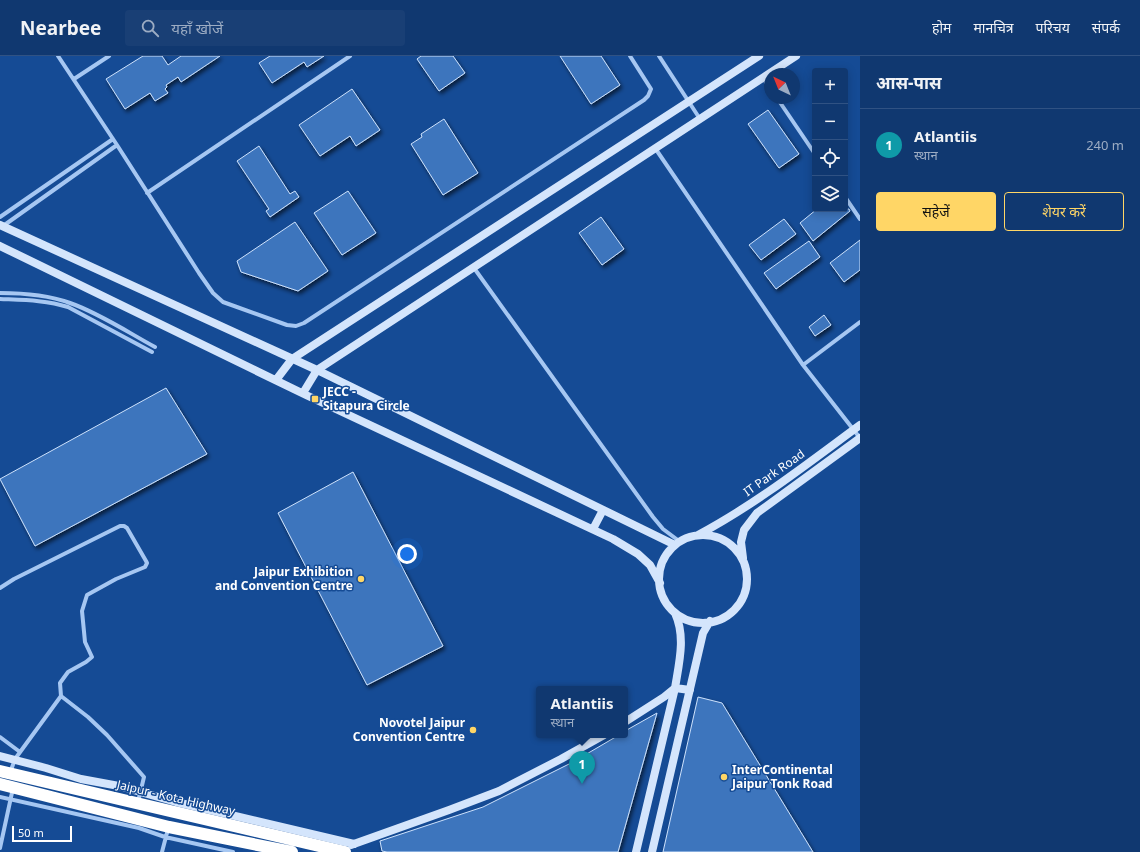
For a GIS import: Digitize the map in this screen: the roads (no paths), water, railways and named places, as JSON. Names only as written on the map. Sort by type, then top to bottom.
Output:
[{"type":"highway","name":"Jaipur - Kota Highway","points":[[5,772],[139,798],[304,842],[350,848]]},
{"type":"highway","points":[[0,784],[12,794],[167,832],[292,852]]},
{"type":"street","points":[[58,56],[199,272],[219,300],[287,325],[299,325],[644,100],[648,96],[651,89],[630,56]]},
{"type":"street","points":[[74,79],[109,56]]},
{"type":"street","points":[[147,192],[350,56]]},
{"type":"street","points":[[659,56],[700,119]]},
{"type":"street","points":[[276,380],[292,359],[759,56]]},
{"type":"street","points":[[303,393],[317,370],[796,56]]},
{"type":"street","points":[[781,104],[812,150]]},
{"type":"street","points":[[0,217],[113,139]]},
{"type":"street","points":[[1,226],[117,145]]},
{"type":"street","points":[[655,148],[803,365],[857,428],[860,438]]},
{"type":"street","points":[[848,201],[860,219]]},
{"type":"street","points":[[1,226],[317,370],[603,510],[677,543]]},
{"type":"street","points":[[0,246],[303,393],[613,539],[638,554],[650,565],[660,584]]},
{"type":"street","points":[[474,268],[653,517],[677,543]]},
{"type":"street","points":[[0,293],[23,293],[70,303],[155,347]]},
{"type":"street","points":[[0,299],[31,300],[68,307],[152,352]]},
{"type":"street","points":[[803,365],[860,322]]},
{"type":"street","name":"IT Park Road","points":[[698,535],[723,522],[758,500],[857,428]]},
{"type":"street","name":"IT Park Road","points":[[743,561],[741,542],[744,530],[757,513],[860,438]]},
{"type":"street","points":[[593,529],[603,510]]},
{"type":"street","points":[[0,588],[14,579],[120,526],[127,528],[147,563],[145,567],[116,579],[87,595],[82,611],[85,642],[92,657],[68,672],[60,682],[61,696],[5,772]]},
{"type":"street","points":[[636,852],[675,688],[681,643],[680,623],[675,613],[665,602],[660,588],[660,573],[664,559],[677,543],[687,537],[698,535],[712,536],[725,540],[736,549],[743,561],[747,574],[746,589],[741,602],[731,613],[718,620],[710,622],[703,623],[688,620],[675,613]]},
{"type":"street","points":[[652,852],[703,633],[710,622]]},
{"type":"street","points":[[628,720],[664,697],[675,688],[690,690]]},
{"type":"street","points":[[61,696],[92,721],[144,777],[139,798]]},
{"type":"street","points":[[0,737],[20,752]]},
{"type":"street","points":[[0,756],[81,779],[120,786],[139,798],[294,831],[350,848],[499,791],[599,738]]},
{"type":"street","points":[[0,797],[12,794],[0,848]]},
{"type":"street","points":[[162,852],[167,832],[233,852]]},
{"type":"place","name":"JECC - Sitapura Circle","points":[[315,399]]},
{"type":"place","name":"Jaipur Exhibition and Convention Centre","points":[[361,579]]},
{"type":"place","name":"Novotel Jaipur Convention Centre","points":[[473,730]]},
{"type":"place","name":"InterContinental Jaipur Tonk Road","points":[[724,777]]},
{"type":"place","name":"Atlantiis","points":[[582,784]]}]
